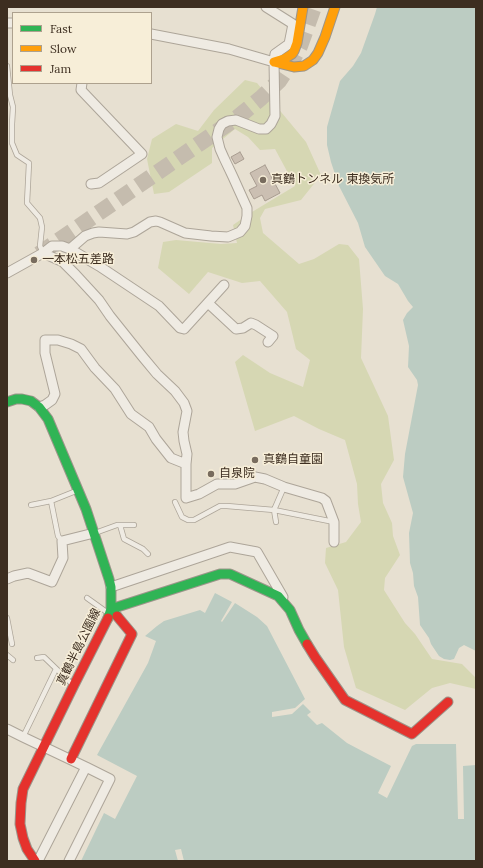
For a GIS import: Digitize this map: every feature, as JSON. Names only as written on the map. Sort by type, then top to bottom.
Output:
[{"type":"main road","points":[[274,62],[289,57],[294,51],[303,7]]},
{"type":"main road","points":[[274,62],[299,67],[304,66],[313,60],[323,42],[334,7]]},
{"type":"main road","name":"真鶴半島公園線","points":[[7,402],[16,399],[31,401],[48,419],[86,509],[111,587],[110,612],[107,622],[25,784],[20,810],[20,824],[27,849],[37,861]]},
{"type":"main road","points":[[71,760],[132,634],[110,612],[220,574],[230,574],[278,596],[282,600],[290,610],[298,630],[314,657],[345,700],[412,734],[448,702]]},
{"type":"street","points":[[70,249],[85,236],[93,233],[127,234],[134,232],[150,222],[156,221],[185,233],[211,236],[228,236],[240,232],[245,226],[247,208],[220,149],[217,137],[222,124],[228,121],[236,120],[260,129],[266,129],[271,124],[275,116],[275,54],[289,44],[293,24],[266,7]]},
{"type":"street","points":[[152,34],[229,49],[274,62]]},
{"type":"street","points":[[82,84],[81,90],[142,154],[99,183],[91,184]]},
{"type":"street","points":[[7,273],[43,253],[52,246],[62,246],[99,266],[159,306],[180,328],[184,329],[224,285]]},
{"type":"street","points":[[43,253],[63,262],[76,275],[99,300],[157,374],[175,391],[184,403],[187,412],[183,432],[187,454],[186,498],[199,494],[217,484],[235,484],[255,477],[265,479],[284,487],[322,498],[326,501],[334,522],[334,542]]},
{"type":"street","points":[[208,303],[236,329],[243,328],[250,323],[256,325],[273,336],[268,342]]},
{"type":"street","points":[[39,408],[52,400],[55,394],[45,353],[45,340],[58,340],[70,344],[81,349],[95,368],[115,389],[131,414],[149,427],[170,458],[186,464]]},
{"type":"street","points":[[7,579],[28,573],[52,582],[63,558],[62,541],[94,533]]},
{"type":"street","points":[[111,587],[230,546],[257,552],[283,597],[282,600]]},
{"type":"street","points":[[7,728],[110,779],[69,861]]},
{"type":"street","points":[[37,861],[86,767]]},
{"type":"lane","points":[[7,66],[10,95],[13,107],[12,143],[17,154],[29,163],[27,203],[40,218],[42,227],[40,246],[43,253]]},
{"type":"lane","points":[[276,522],[274,510],[284,487]]},
{"type":"lane","points":[[31,505],[51,500],[78,490]]},
{"type":"lane","points":[[51,500],[58,536],[62,541]]},
{"type":"lane","points":[[175,502],[182,517],[188,520],[194,520],[220,506],[242,506],[274,510],[334,522]]},
{"type":"lane","points":[[94,533],[117,525],[134,525]]},
{"type":"lane","points":[[120,525],[124,539],[143,549],[148,554]]},
{"type":"lane","points":[[87,598],[110,612]]},
{"type":"lane","points":[[7,618],[12,644]]},
{"type":"lane","points":[[7,655],[13,660]]},
{"type":"lane","points":[[37,658],[44,657],[74,685]]},
{"type":"lane","points":[[23,737],[56,669]]},
{"type":"green space","points":[[245,80],[257,83],[306,142],[321,175],[301,200],[265,209],[260,218],[263,233],[299,264],[314,259],[339,244],[348,245],[359,259],[363,309],[361,358],[388,416],[394,460],[381,484],[383,503],[392,523],[393,536],[400,555],[385,578],[384,590],[405,623],[415,634],[432,659],[462,664],[475,677],[476,689],[450,683],[432,688],[405,710],[356,688],[344,647],[338,590],[325,563],[326,548],[346,542],[361,522],[357,484],[345,440],[294,416],[255,431],[235,362],[243,355],[270,373],[303,387],[310,360],[296,349],[287,312],[260,281],[242,283],[208,272],[189,294],[158,268],[163,242],[176,240],[221,244],[237,243],[233,225],[295,186],[275,149],[260,150],[248,137],[235,129],[212,148],[212,163],[169,192],[154,194],[147,159],[152,139],[176,124],[198,131],[214,110]]},
{"type":"shaded area","points":[[377,7],[476,7],[476,651],[464,645],[459,648],[454,659],[450,660],[439,656],[420,625],[418,597],[414,586],[413,573],[410,563],[409,533],[413,513],[403,477],[405,454],[418,385],[417,380],[408,367],[409,346],[403,320],[413,307],[398,284],[385,276],[365,247],[358,223],[339,186],[327,145],[327,127],[340,81],[353,66],[361,53]]},
{"type":"shaded area","points":[[215,593],[232,602],[221,621],[222,622],[235,603],[257,617],[267,626],[305,699],[295,708],[272,712],[272,717],[292,714],[303,704],[311,712],[307,715],[317,725],[322,723],[347,743],[391,766],[378,793],[387,798],[412,746],[416,744],[456,744],[458,819],[464,819],[463,766],[476,765],[476,861],[184,861],[181,849],[175,850],[178,861],[81,861],[104,813],[115,819],[137,776],[97,755],[148,663],[156,641],[145,636],[164,621],[200,610],[205,613]]},
{"type":"building","points":[[240,152],[244,159],[235,164],[231,157]]},
{"type":"building","name":"真鶴トンネル 東換気所","points":[[265,165],[280,193],[265,201],[262,195],[254,199],[249,190],[257,186],[250,173]]},
{"type":"tunnel","points":[[39,254],[238,117],[261,98],[279,81],[291,63],[300,46],[314,7]]},
{"type":"traffic: fast","points":[[7,402],[16,399],[31,401],[39,407],[48,419],[86,509],[109,579],[111,587],[111,609],[108,618]]},
{"type":"traffic: fast","points":[[117,616],[111,609],[220,574],[230,574],[278,596],[290,610],[307,644]]},
{"type":"traffic: slow","points":[[274,62],[284,59],[294,51],[297,43],[303,7]]},
{"type":"traffic: slow","points":[[274,62],[294,67],[304,66],[313,60],[325,37],[335,7]]},
{"type":"traffic: jam","points":[[71,759],[132,634],[117,616]]},
{"type":"traffic: jam","points":[[35,861],[27,849],[20,824],[23,789],[108,618]]},
{"type":"traffic: jam","points":[[307,644],[345,700],[412,734],[448,702]]},
{"type":"place","name":"真鶴トンネル 東換気所","points":[[263,180]]},
{"type":"place","name":"一本松五差路","points":[[34,260]]},
{"type":"place","name":"真鶴自童園","points":[[255,460]]},
{"type":"place","name":"自泉院","points":[[211,474]]}]
